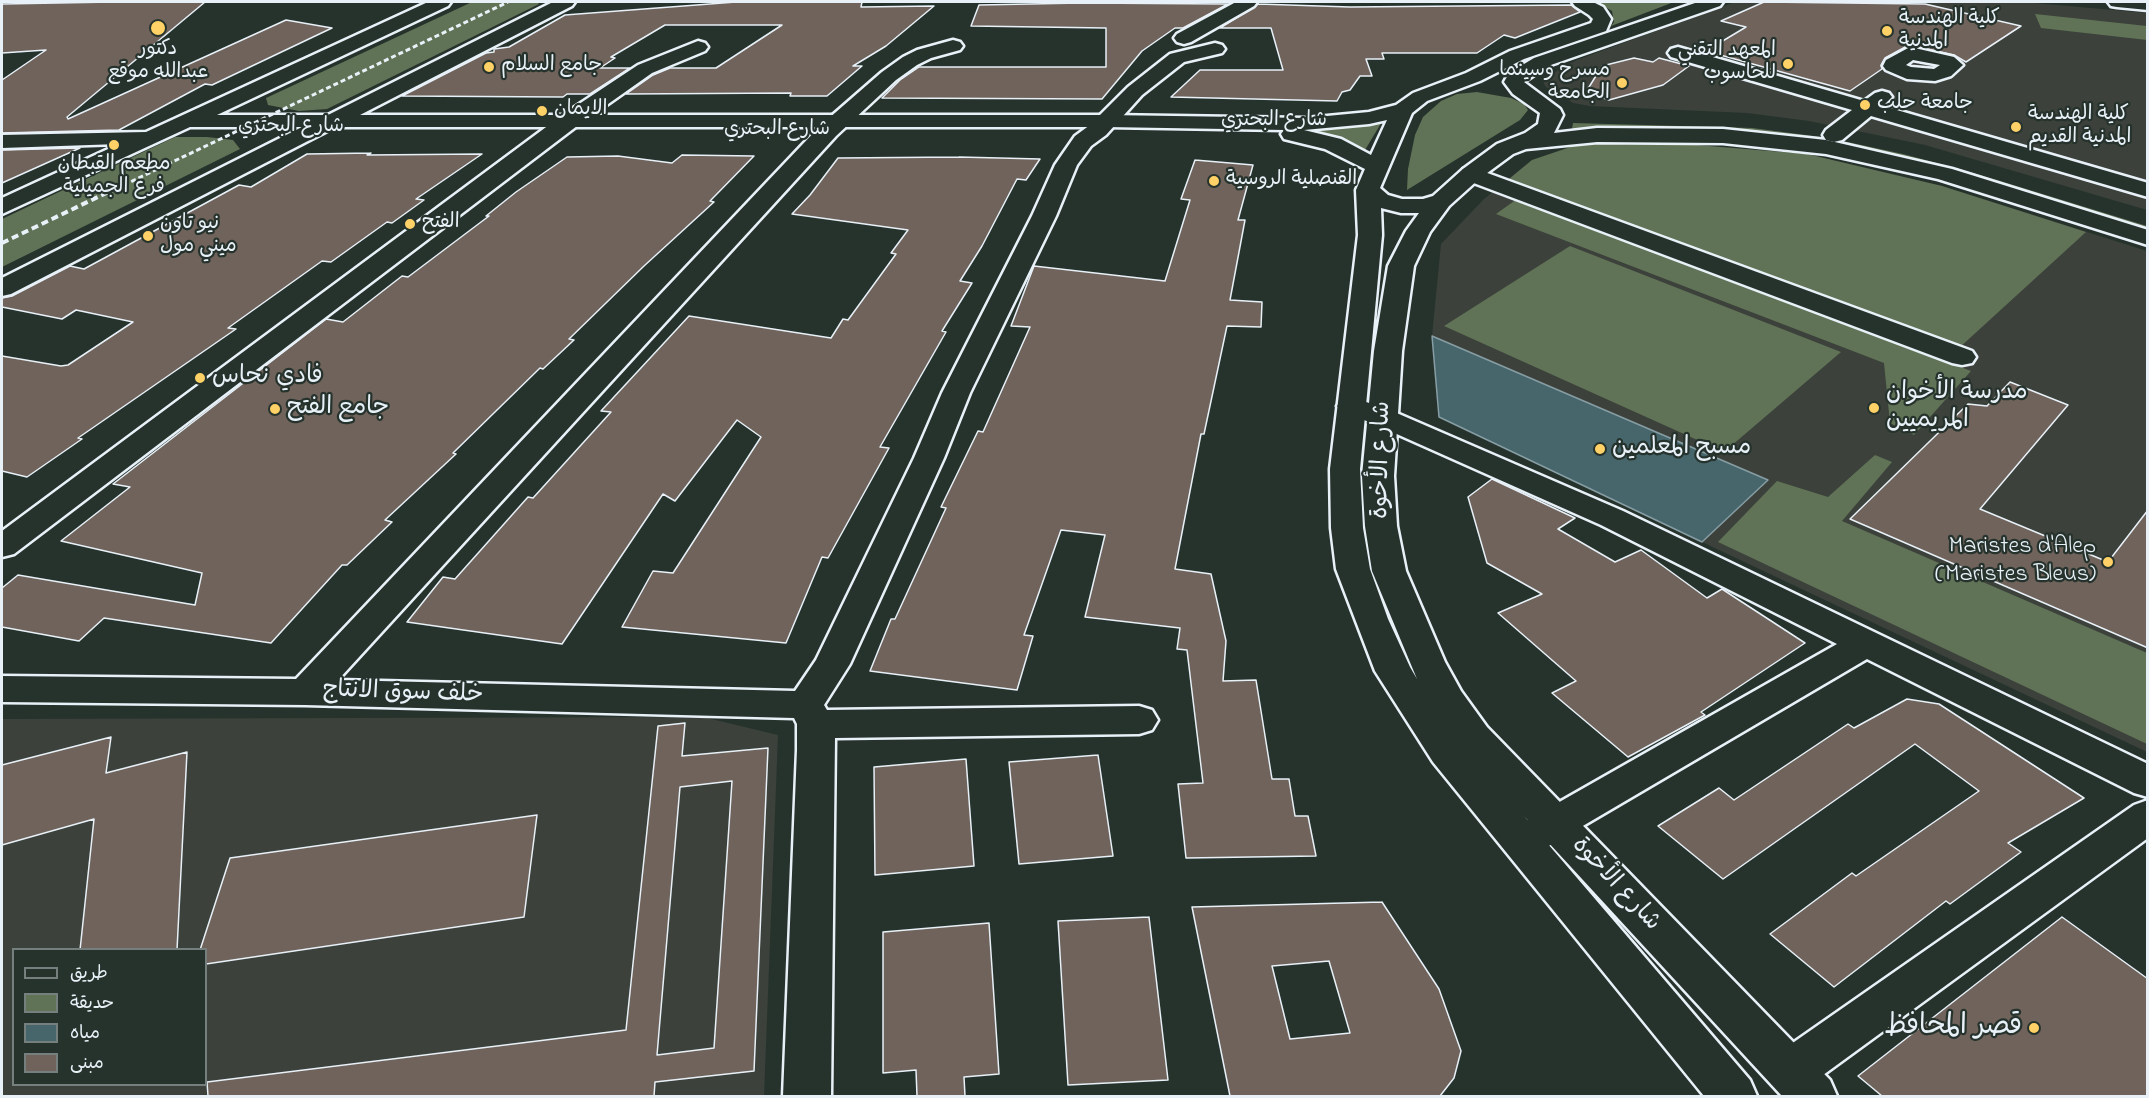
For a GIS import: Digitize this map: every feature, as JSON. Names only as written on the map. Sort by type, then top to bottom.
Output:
[{"type":"main road","points":[[2,207],[442,2]]},
{"type":"main road","points":[[2,288],[566,2]]},
{"type":"main road","points":[[1185,38],[1248,2]]},
{"type":"main road","points":[[1403,110],[1432,91],[1459,83],[1516,55],[1599,27],[1602,19],[1596,11],[1581,2]]},
{"type":"main road","points":[[1520,90],[1514,82],[1516,76],[1541,62],[1714,2]]},
{"type":"main road","points":[[2117,2],[2148,5]]},
{"type":"main road","points":[[305,692],[833,126],[889,76],[910,61],[924,54],[953,46]]},
{"type":"main road","points":[[2,547],[562,126],[645,69],[698,47]]},
{"type":"main road","points":[[807,1096],[811,715],[832,664],[925,467],[956,393],[1044,216],[1066,165],[1083,141],[1102,126],[1135,91],[1177,58],[1215,50]]},
{"type":"main road","points":[[1678,53],[2148,190]]},
{"type":"main road","points":[[1834,135],[1870,108],[1907,73]]},
{"type":"main road","points":[[1459,83],[1490,84],[1520,90],[1543,103],[1552,115],[1769,125],[1834,135],[1952,161],[2148,221]]},
{"type":"main road","name":"شارع البحتري","points":[[2,141],[170,129],[327,124],[562,126],[1306,124],[1370,118],[1403,110]]},
{"type":"main road","name":"شارع الأخوة","points":[[1403,110],[1373,179],[1370,235],[1367,411],[1378,476],[1381,526],[1389,571],[1427,662],[1446,699],[1474,737],[1802,1084]]},
{"type":"main road","name":"شارع الأخوة","points":[[1552,115],[1548,127],[1523,142],[1505,149],[1471,174],[1441,201],[1418,231],[1401,266],[1388,351],[1345,469],[1347,528],[1353,569],[1393,671],[1447,752],[1733,1096]]},
{"type":"main road","name":"شارع البحتري","points":[[1102,126],[1277,131],[1307,136],[1334,144],[1373,179],[1380,200],[1401,206],[1424,206],[1441,201]]},
{"type":"main road","points":[[1523,142],[1597,135],[1723,136],[1826,147],[1944,174],[2148,238]]},
{"type":"main road","points":[[1471,174],[1962,357]]},
{"type":"main road","points":[[1367,411],[1612,518],[2148,782]]},
{"type":"main road","points":[[1524,843],[1555,822],[1866,643]]},
{"type":"main road","name":"خلف سوق الانتاج","points":[[2,689],[305,692],[811,715],[1138,720]]},
{"type":"main road","points":[[1802,1084],[2148,816]]},
{"type":"shaded area","name":"جامعة حلب","points":[[1735,2],[2035,3],[2147,13],[2147,210],[1925,145],[1809,121],[1747,113],[1590,106],[1573,103],[1546,87],[1543,82],[1559,69],[1577,60]]},
{"type":"shaded area","name":"مدرسة الأخوان المريميين","points":[[1696,145],[1807,154],[1942,186],[2147,251],[2147,752],[1702,542],[1768,480],[1432,336],[1441,244],[1484,199],[1532,160]]},
{"type":"shaded area","points":[[703,717],[778,735],[764,1096],[2,1096],[2,719]]},
{"type":"green space","points":[[472,2],[537,2],[539,4],[327,109],[299,111],[268,105],[266,98]]},
{"type":"green space","points":[[1597,2],[1674,2],[1611,26],[1614,22],[1612,11]]},
{"type":"green space","points":[[2035,14],[2147,26],[2147,40],[2041,28]]},
{"type":"green space","points":[[1477,92],[1511,98],[1524,104],[1528,110],[1520,120],[1407,190],[1408,169],[1415,135],[1423,117],[1441,101],[1457,94]]},
{"type":"green space","points":[[1383,120],[1362,155],[1343,139],[1298,125]]},
{"type":"green space","points":[[1573,123],[1752,128],[1829,138],[1903,154],[1974,173],[2147,226],[2147,234],[1984,183],[1723,133],[1572,129]]},
{"type":"green space","points":[[175,137],[233,140],[240,149],[2,267],[2,219]]},
{"type":"green space","points":[[1582,143],[1696,145],[1807,154],[1942,186],[2086,232],[1959,348],[1509,179],[1532,160]]},
{"type":"green space","points":[[1517,199],[1971,371],[1914,435],[1890,423],[1884,363],[1496,214]]},
{"type":"green space","points":[[1570,246],[1841,352],[1724,452],[1444,326]]},
{"type":"green space","points":[[1875,455],[1892,462],[1842,521],[2147,653],[2147,744],[1718,542],[1777,481],[1828,497]]},
{"type":"water","name":"مسبح المعلمين","points":[[1432,336],[1768,480],[1702,542],[1439,417]]},
{"type":"building","points":[[205,2],[67,117],[68,119],[286,20],[332,28],[212,85],[205,84],[119,130],[2,133],[2,80],[46,50],[2,53],[2,4]]},
{"type":"building","points":[[736,2],[862,2],[861,7],[934,6],[886,46],[853,66],[862,66],[827,96],[790,96],[791,93],[626,94],[653,75],[670,68],[716,68],[782,25],[665,25],[611,57],[615,58],[600,68],[630,68],[590,94],[567,94],[563,97],[402,96],[486,53],[494,52],[494,49],[509,47],[565,15]]},
{"type":"building","name":"كلية الهندسة المدنية","points":[[1764,2],[1925,4],[2021,26],[1966,62],[1954,55],[1909,45],[1885,58],[1881,65],[1882,69],[1850,91],[1706,51],[1746,27],[1721,21]]},
{"type":"building","points":[[1228,4],[1183,28],[1175,28],[1142,51],[1102,99],[882,98],[900,80],[919,67],[1106,67],[1106,28],[971,26],[979,5]]},
{"type":"building","points":[[1258,4],[1350,7],[1571,5],[1580,12],[1515,38],[1504,35],[1477,53],[1382,53],[1384,59],[1366,59],[1372,76],[1360,76],[1350,90],[1342,92],[1337,101],[1171,97],[1200,70],[1283,70],[1271,28],[1220,28]]},
{"type":"building","points":[[1634,58],[1653,62],[1659,58],[1689,66],[1663,85],[1609,100],[1586,92],[1602,66]]},
{"type":"building","points":[[80,148],[2,183],[2,150]]},
{"type":"building","points":[[371,153],[367,155],[482,154],[416,199],[424,200],[392,223],[387,222],[331,262],[322,261],[228,328],[236,329],[78,438],[82,439],[27,477],[2,471],[2,356],[61,366],[68,365],[133,322],[76,310],[62,319],[2,307],[2,298],[12,296],[70,266],[84,269],[239,185],[251,187],[307,154]]},
{"type":"building","points":[[682,155],[754,156],[710,201],[714,202],[644,266],[569,339],[574,340],[543,369],[540,368],[453,453],[456,454],[385,520],[392,522],[347,565],[342,565],[271,643],[104,618],[79,641],[2,627],[2,588],[18,575],[195,605],[202,573],[61,541],[130,487],[113,484],[326,319],[343,322],[402,276],[408,277],[489,216],[486,216],[516,192],[567,157],[618,156],[672,163]]},
{"type":"building","points":[[838,158],[1040,159],[1026,180],[1017,179],[982,246],[960,281],[972,283],[942,331],[946,332],[880,447],[889,448],[828,558],[822,557],[786,643],[622,627],[653,571],[673,573],[761,437],[737,420],[675,501],[663,494],[562,644],[407,622],[443,577],[455,579],[528,497],[533,498],[611,412],[601,411],[689,316],[831,338],[843,319],[848,320],[896,254],[891,253],[908,230],[792,214],[810,195]]},
{"type":"building","points":[[1195,160],[1253,165],[1238,220],[1245,220],[1230,300],[1262,302],[1261,327],[1227,326],[1204,434],[1201,434],[1175,569],[1211,574],[1226,641],[1223,681],[1256,680],[1272,779],[1289,779],[1295,816],[1308,816],[1316,856],[1186,858],[1178,784],[1203,783],[1187,650],[1177,649],[1180,628],[1085,617],[1105,535],[1061,530],[1024,635],[1033,636],[1017,690],[870,671],[891,619],[895,619],[946,508],[941,507],[978,431],[983,432],[1030,327],[1011,326],[1034,266],[1165,281],[1190,200],[1181,199]]},
{"type":"building","points":[[2010,382],[2068,405],[1980,509],[2108,562],[2148,510],[2148,648],[1850,519],[1968,404],[1987,406]]},
{"type":"building","points":[[1492,479],[1575,518],[1558,529],[1615,562],[1641,550],[1707,598],[1722,589],[1805,643],[1701,712],[1705,715],[1628,757],[1552,693],[1576,681],[1498,613],[1542,594],[1487,563],[1468,497]]},
{"type":"building","points":[[1907,699],[1939,704],[2084,798],[2008,843],[2021,852],[1950,904],[1946,901],[1834,987],[1770,934],[1852,873],[1856,876],[1979,791],[1915,744],[1723,879],[1658,826],[1719,788],[1734,800],[1848,724],[1854,728]]},
{"type":"building","points":[[685,723],[682,756],[768,748],[754,1071],[655,1082],[654,1096],[208,1096],[207,1082],[626,1030],[658,726]],"holes":[[[732,781],[714,1048],[657,1055],[680,787]]]},
{"type":"building","points":[[111,737],[106,773],[187,752],[177,948],[80,948],[94,819],[2,845],[2,765]]},
{"type":"building","points":[[1098,755],[1113,856],[1019,864],[1009,762]]},
{"type":"building","points":[[966,759],[974,866],[875,875],[874,767]]},
{"type":"building","points":[[537,815],[524,917],[207,964],[207,948],[201,948],[230,858]]},
{"type":"building","points":[[1382,902],[1439,989],[1461,1051],[1454,1078],[1440,1096],[1230,1096],[1192,907]],"holes":[[[1329,961],[1350,1033],[1290,1039],[1272,966]]]},
{"type":"building","points":[[1149,917],[1168,1080],[1068,1085],[1058,921]]},
{"type":"building","name":"قصر المحافظ","points":[[2062,917],[2148,979],[2148,1096],[1882,1096],[1858,1076]]},
{"type":"building","points":[[989,923],[999,1074],[964,1077],[965,1096],[917,1096],[916,1070],[883,1073],[883,932]]},
{"type":"railway","points":[[124,185],[508,2]]},
{"type":"railway","points":[[2,243],[127,183]]},
{"type":"place","name":"دكتور عبدالله موقع","points":[[158,28]]},
{"type":"place","name":"كلية الهندسة المدنية","points":[[1887,31]]},
{"type":"place","name":"المعهد التقني للحاسوب","points":[[1788,64]]},
{"type":"place","name":"جامع السلام","points":[[489,67]]},
{"type":"place","name":"مسرح وسينما الجامعة","points":[[1622,83]]},
{"type":"place","name":"جامعة حلب","points":[[1865,105]]},
{"type":"place","name":"الايمان","points":[[542,111]]},
{"type":"place","name":"كلية الهندسة المدنية القديم","points":[[2016,127]]},
{"type":"place","name":"مطعم القبطان فرع الجميلية","points":[[114,145]]},
{"type":"place","name":"القنصلية الروسية","points":[[1214,181]]},
{"type":"place","name":"الفتح","points":[[410,224]]},
{"type":"place","name":"نيو تاون ميني مول","points":[[148,236]]},
{"type":"place","name":"فادي نحاس","points":[[200,378]]},
{"type":"place","name":"مدرسة الأخوان المريميين","points":[[1874,408]]},
{"type":"place","name":"جامع الفتح","points":[[275,409]]},
{"type":"place","name":"مسبح المعلمين","points":[[1600,449]]},
{"type":"place","name":"Maristes d'Alep (Maristes Bleus)","points":[[2108,562]]},
{"type":"place","name":"قصر المحافظ","points":[[2034,1028]]}]
